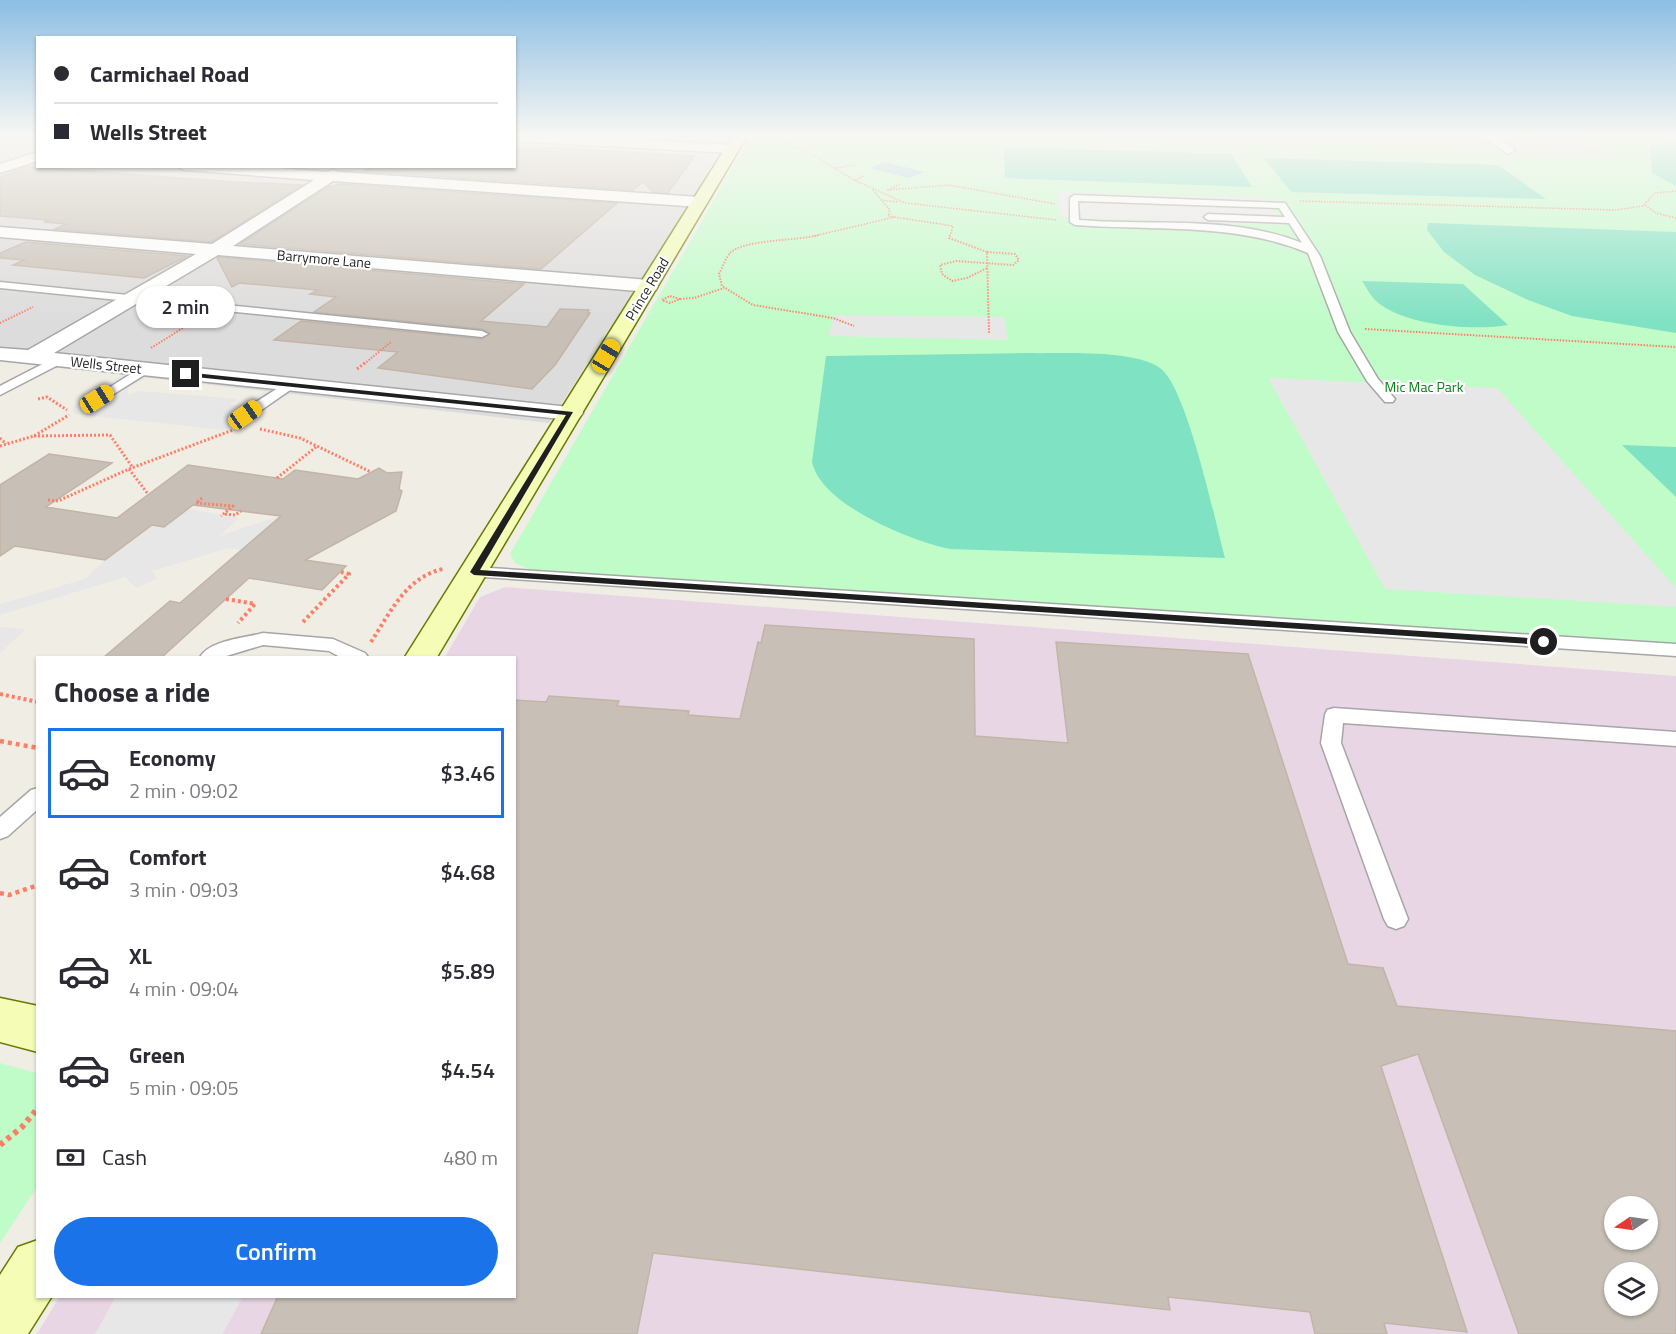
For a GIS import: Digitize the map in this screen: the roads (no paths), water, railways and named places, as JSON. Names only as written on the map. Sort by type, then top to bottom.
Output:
[{"type":"street","points":[[32,357],[215,250],[295,198]]},
{"type":"street","points":[[643,198],[699,202]]},
{"type":"street","name":"Prince Road","points":[[421,656],[459,571],[571,413],[701,198]]},
{"type":"street","name":"Barrymore Lane","points":[[0,232],[649,286]]},
{"type":"street","name":"Wells Street","points":[[0,354],[58,360],[145,360],[288,385],[571,413]]},
{"type":"street","points":[[0,1020],[36,1029]]},
{"type":"street","points":[[0,1326],[36,1270]]},
{"type":"lane","points":[[1074,198],[1075,222],[1248,232],[1285,240],[1312,251]]},
{"type":"lane","points":[[1081,198],[1282,206],[1312,251],[1342,328],[1373,381],[1389,399]]},
{"type":"lane","points":[[1074,208],[1086,212]]},
{"type":"lane","points":[[1189,216],[1293,220]]},
{"type":"lane","points":[[0,285],[482,334]]},
{"type":"lane","points":[[0,391],[58,360]]},
{"type":"lane","points":[[97,399],[145,360]]},
{"type":"lane","points":[[243,421],[288,385]]},
{"type":"lane","points":[[459,571],[1676,651]]},
{"type":"lane","points":[[211,656],[263,639],[333,645],[357,654]]},
{"type":"lane","points":[[1396,919],[1331,743],[1334,715],[1676,739]]},
{"type":"lane","points":[[0,830],[36,798]]},
{"type":"park label","name":"Mic Mac Park","points":[[1424,387]]}]
